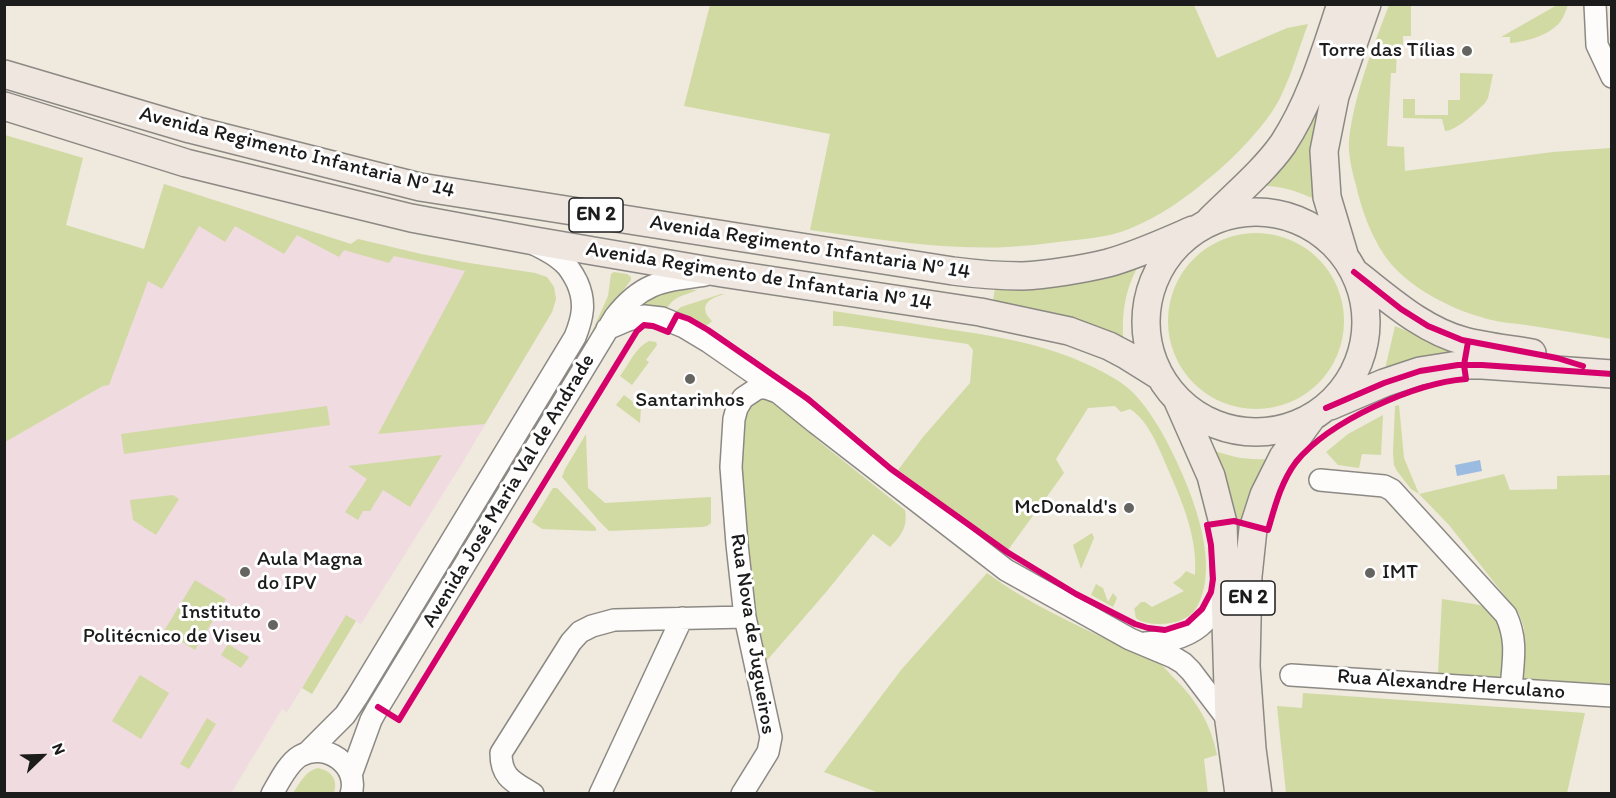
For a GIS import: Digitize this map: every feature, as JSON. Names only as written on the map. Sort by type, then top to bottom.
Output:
[{"type":"main road","points":[[1201,226],[1266,164],[1282,144],[1313,87],[1341,4]]},
{"type":"main road","points":[[1366,4],[1335,96],[1324,151],[1327,197],[1349,264],[1401,309],[1428,326],[1462,340],[1557,358],[1609,374]]},
{"type":"main road","name":"Avenida Regimento Infantaria Nº 14","points":[[4,74],[190,129],[420,187],[953,271],[1023,276],[1108,263],[1201,226]]},
{"type":"main road","name":"Avenida Regimento de Infantaria Nº 14","points":[[4,106],[186,163],[411,218],[722,273],[980,312],[1068,332],[1118,350],[1158,375]]},
{"type":"main road","name":"EN 2","points":[[1258,794],[1246,666],[1248,576],[1253,530],[1264,495],[1283,457],[1319,412],[1341,394],[1359,363],[1366,327],[1362,291],[1349,264],[1326,236],[1297,219],[1265,212],[1232,214],[1201,226],[1173,249],[1153,281],[1145,318],[1149,354],[1158,375],[1177,400],[1188,410],[1218,427],[1249,433],[1281,429],[1319,412]]},
{"type":"main road","points":[[1319,412],[1384,382],[1442,367],[1482,365],[1609,374]]},
{"type":"main road","name":"EN 2","points":[[1177,400],[1203,455],[1217,496],[1223,523],[1229,722],[1239,794]]},
{"type":"street","points":[[1595,4],[1597,45],[1611,77]]},
{"type":"street","name":"Avenida José Maria Val de Andrade","points":[[272,794],[294,760],[308,752],[345,715],[357,698],[575,337],[584,308],[576,280],[563,262],[529,240]]},
{"type":"street","name":"Avenida José Maria Val de Andrade","points":[[351,784],[371,720],[376,711],[607,329],[630,300],[642,290],[664,281],[722,273]]},
{"type":"street","points":[[607,329],[644,316],[662,318],[684,327],[709,342],[758,376],[1006,570],[1138,643],[1183,663],[1229,722]]},
{"type":"street","name":"Rua Nova de Jugueiros","points":[[742,794],[768,752],[771,737],[745,617],[731,467],[734,419],[743,398],[758,388],[777,392]]},
{"type":"street","points":[[1320,480],[1384,486],[1400,498],[1506,615],[1514,639],[1511,689]]},
{"type":"street","points":[[1138,643],[1157,643],[1174,639],[1199,627],[1209,618],[1224,596]]},
{"type":"street","points":[[534,794],[514,783],[507,776],[502,767],[501,753],[571,642],[580,632],[614,620],[745,617]]},
{"type":"street","points":[[600,794],[682,618]]},
{"type":"street","name":"Rua Alexandre Herculano","points":[[1291,675],[1611,696]]},
{"type":"street","name":"Avenida José Maria Val de Andrade","points":[[308,752],[320,751],[331,754],[342,762],[351,784]]},
{"type":"shaded area","points":[[164,184],[351,244],[358,239],[421,254],[535,273],[547,277],[554,287],[556,299],[552,312],[461,465],[361,624],[346,616],[287,712],[282,709],[231,793],[5,793],[4,442],[103,386]]},
{"type":"green space","points":[[1559,4],[1568,5],[1564,16],[1547,33],[1528,40],[1510,43],[1510,37],[1501,37]]},
{"type":"green space","points":[[710,5],[1194,5],[1217,58],[1287,28],[1308,24],[1285,87],[1268,117],[1231,159],[1173,205],[1141,224],[1103,236],[1014,247],[958,247],[810,230],[830,134],[684,106]]},
{"type":"green space","points":[[1389,5],[1423,5],[1411,6],[1411,36],[1403,36],[1403,45],[1397,46],[1396,73],[1391,73],[1387,146],[1404,147],[1405,171],[1553,152],[1611,148],[1611,339],[1486,319],[1469,313],[1444,303],[1410,282],[1385,255],[1361,206],[1352,169],[1349,140],[1360,89]]},
{"type":"green space","points":[[1460,73],[1493,74],[1488,98],[1466,120],[1455,128],[1445,131],[1442,119],[1403,118],[1403,99],[1415,99],[1415,115],[1448,115],[1448,100],[1460,100]]},
{"type":"green space","points":[[1324,81],[1315,199],[1283,188],[1262,186]]},
{"type":"green space","points":[[5,135],[83,158],[66,225],[144,249],[164,184],[351,244],[358,239],[421,254],[535,273],[547,277],[554,287],[556,299],[552,312],[485,424],[378,434],[465,271],[394,256],[389,263],[344,250],[339,257],[297,235],[284,254],[235,226],[225,242],[199,226],[162,289],[148,281],[109,385],[103,386],[5,442]]},
{"type":"green space","points":[[1256,233],[1290,240],[1305,248],[1318,259],[1329,272],[1337,287],[1344,321],[1337,355],[1329,370],[1318,383],[1305,394],[1290,402],[1256,409],[1222,402],[1207,394],[1194,383],[1183,370],[1175,355],[1168,321],[1175,287],[1183,272],[1194,259],[1207,248],[1222,240]]},
{"type":"green space","points":[[1137,268],[1125,302],[1123,337],[1070,319],[992,309],[995,287],[1099,278]]},
{"type":"green space","points":[[614,272],[627,274],[631,280],[591,334],[608,296],[611,274]]},
{"type":"green space","points":[[677,289],[697,290],[676,298],[667,309],[639,305],[654,294]]},
{"type":"green space","points":[[725,294],[710,300],[705,307],[712,321],[706,326],[675,312],[681,307]]},
{"type":"green space","points":[[833,311],[980,334],[1037,346],[1093,367],[1128,388],[1142,402],[1171,449],[1198,517],[1204,542],[1206,565],[1204,587],[1193,612],[1182,620],[1161,624],[1148,623],[1136,618],[1134,609],[1141,602],[1152,607],[1184,591],[1173,583],[1186,571],[1195,575],[1195,561],[1188,520],[1178,493],[1152,435],[1134,412],[1130,409],[1121,412],[1115,406],[1088,408],[1056,459],[1064,473],[1008,550],[898,470],[970,383],[973,350],[968,344],[833,326]]},
{"type":"green space","points":[[1395,326],[1439,345],[1452,347],[1450,357],[1385,369]]},
{"type":"green space","points":[[649,341],[656,342],[657,345],[646,360],[649,362],[632,385],[620,376],[636,352]]},
{"type":"green space","points":[[624,395],[641,408],[640,423],[616,405]]},
{"type":"green space","points":[[758,396],[772,400],[821,443],[905,510],[906,516],[903,531],[890,547],[873,534],[763,665],[743,550],[740,414]]},
{"type":"green space","points":[[1399,405],[1404,458],[1419,494],[1411,489],[1394,465],[1395,406]]},
{"type":"green space","points":[[327,406],[330,425],[124,454],[121,434]]},
{"type":"green space","points":[[1383,415],[1381,455],[1362,454],[1359,468],[1338,465],[1326,452],[1348,434]]},
{"type":"green space","points":[[586,434],[588,488],[605,503],[711,497],[711,523],[702,527],[609,531],[562,477]]},
{"type":"green space","points":[[1212,450],[1239,458],[1266,459],[1253,493],[1238,553]]},
{"type":"green space","points":[[1611,453],[1611,684],[1517,679],[1524,628],[1519,614],[1449,525],[1419,494],[1504,474],[1510,490],[1557,489],[1557,476],[1610,475]]},
{"type":"green space","points":[[442,455],[410,507],[383,490],[370,511],[363,511],[358,520],[345,512],[367,479],[348,466]]},
{"type":"green space","points":[[553,488],[557,488],[596,528],[596,531],[542,529],[532,522]]},
{"type":"green space","points":[[173,495],[179,499],[156,535],[133,520],[130,500]]},
{"type":"green space","points":[[1092,533],[1094,538],[1081,569],[1073,545]]},
{"type":"green space","points":[[987,573],[1018,594],[1051,612],[1165,668],[1195,703],[1211,733],[1217,755],[1204,759],[1208,794],[879,793],[824,772],[901,670]]},
{"type":"green space","points":[[195,580],[226,599],[195,650],[164,631]]},
{"type":"green space","points":[[1096,584],[1103,588],[1108,602],[1113,593],[1117,598],[1113,607],[1091,595]]},
{"type":"green space","points":[[1442,599],[1480,605],[1497,617],[1508,636],[1502,672],[1499,677],[1438,674]]},
{"type":"green space","points":[[346,615],[356,621],[312,694],[302,688]]},
{"type":"green space","points":[[228,644],[249,657],[241,668],[221,655]]},
{"type":"green space","points":[[140,675],[169,693],[141,739],[112,721]]},
{"type":"green space","points":[[1303,693],[1585,713],[1567,793],[1286,793],[1277,706],[1302,708]]},
{"type":"green space","points":[[207,718],[216,724],[189,769],[180,764]]},
{"type":"green space","points":[[318,768],[327,771],[333,777],[334,793],[293,793],[306,775]]},
{"type":"water","points":[[1480,460],[1482,471],[1457,476],[1455,465]]},
{"type":"cycle path","points":[[1354,272],[1401,309],[1428,326],[1462,340],[1557,358],[1583,366]]},
{"type":"cycle path","points":[[378,707],[399,720],[637,331],[644,325],[668,332],[677,315],[708,330],[808,399],[891,469],[1007,552],[1076,594],[1135,624],[1165,630],[1187,623],[1202,609],[1211,592],[1213,579],[1211,545],[1207,525],[1234,521],[1268,530],[1286,478],[1296,462],[1311,447],[1329,432],[1351,419],[1398,396],[1445,382],[1466,379],[1464,365],[1468,342]]},
{"type":"cycle path","points":[[1326,408],[1384,383],[1420,371],[1458,365],[1612,374]]},
{"type":"place","name":"Torre das Tílias","points":[[1467,51]]},
{"type":"place","name":"Santarinhos","points":[[690,379]]},
{"type":"place","name":"McDonald's","points":[[1129,508]]},
{"type":"place","name":"Aula Magna do IPV","points":[[245,572]]},
{"type":"place","name":"IMT","points":[[1370,573]]},
{"type":"place","name":"Instituto Politécnico de Viseu","points":[[273,625]]}]
